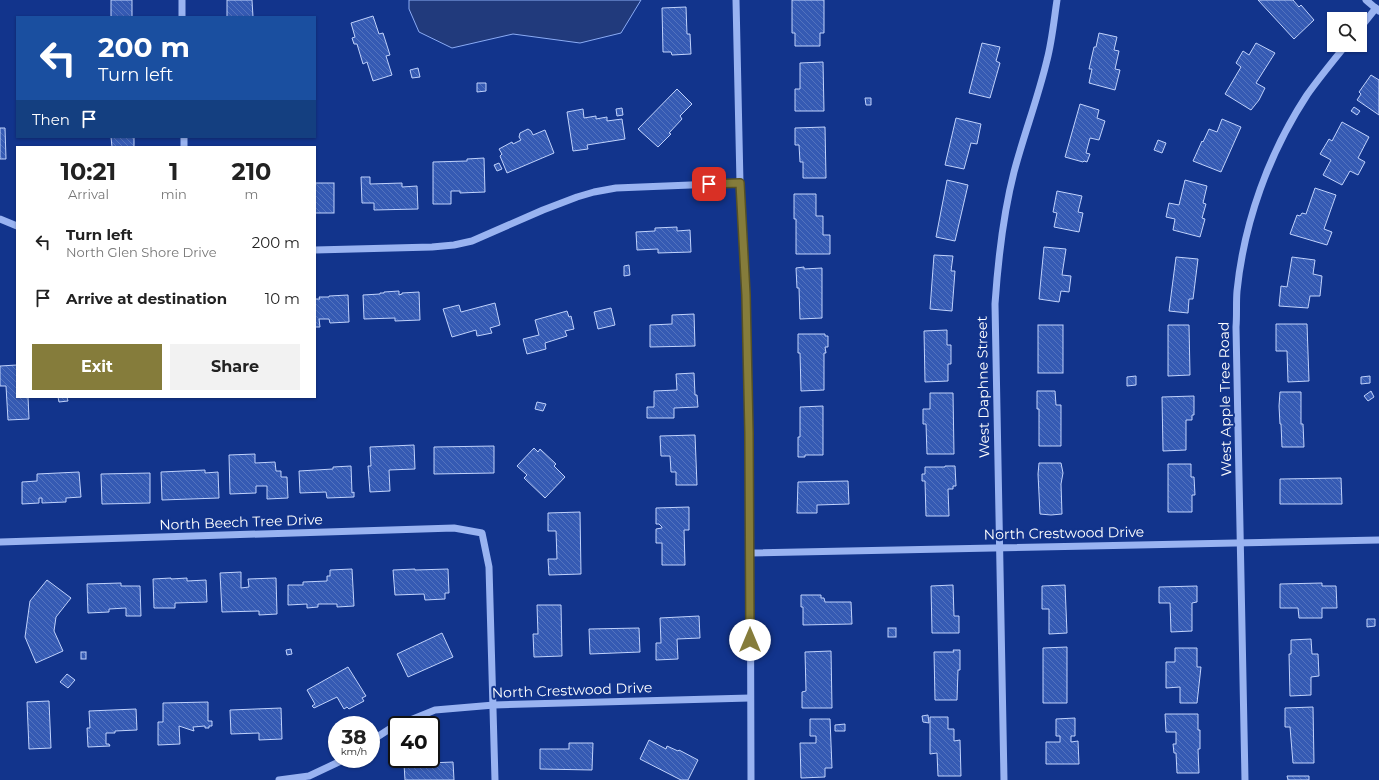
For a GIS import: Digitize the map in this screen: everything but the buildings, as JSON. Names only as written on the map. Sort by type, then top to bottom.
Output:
[{"type":"street","points":[[182,0],[182,16]]},
{"type":"street","points":[[736,0],[740,183],[746,295],[750,448],[750,698],[752,780]]},
{"type":"street","name":"West Daphne Street","points":[[1004,780],[994,304],[1004,224],[1014,173],[1047,60],[1057,0]]},
{"type":"street","points":[[1366,0],[1378,10],[1367,21]]},
{"type":"street","name":"West Apple Tree Road","points":[[1245,780],[1236,327],[1237,291],[1250,223],[1260,189],[1273,157],[1306,97],[1340,52]]},
{"type":"street","points":[[316,250],[432,247],[454,245],[472,241],[543,210],[594,192],[616,188],[740,183]]},
{"type":"street","points":[[0,219],[16,226]]},
{"type":"street","name":"North Beech Tree Drive","points":[[0,542],[454,528],[482,534],[489,567],[494,705]]},
{"type":"street","name":"North Crestwood Drive","points":[[750,553],[1379,540]]},
{"type":"street","name":"North Crestwood Drive","points":[[420,716],[435,710],[494,705],[750,698]]},
{"type":"street","points":[[494,705],[495,780]]},
{"type":"street","points":[[279,780],[309,776],[328,767]]},
{"type":"water","points":[[409,0],[641,0],[621,33],[580,43],[513,34],[452,48],[419,32],[409,9]]},
{"type":"route","points":[[709,184],[740,183],[746,295],[749,433],[750,640]]}]
